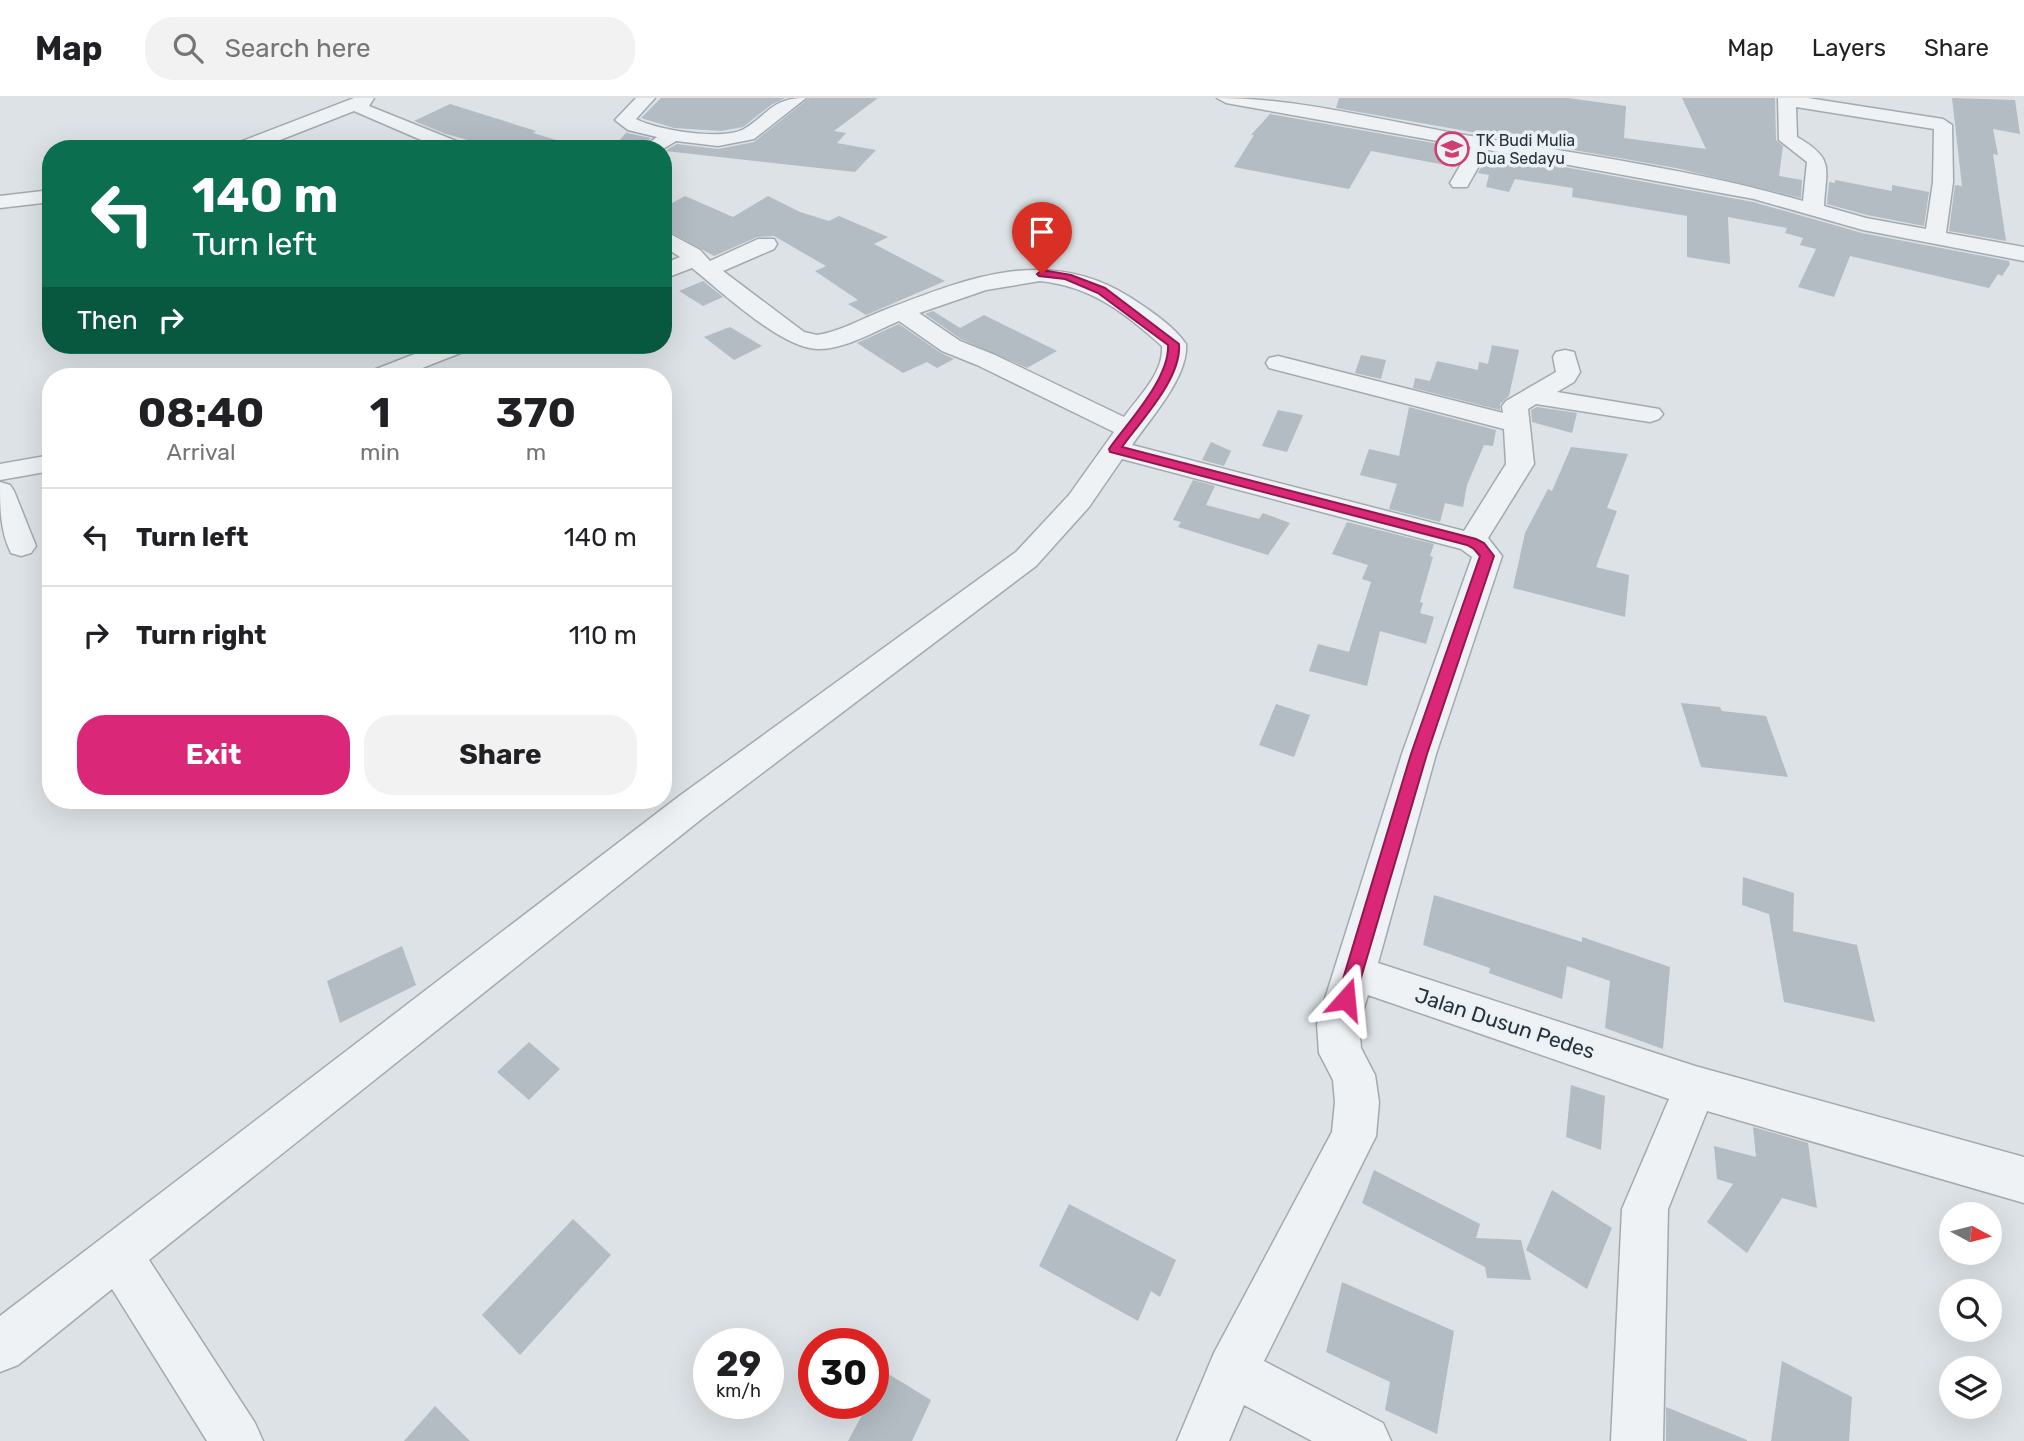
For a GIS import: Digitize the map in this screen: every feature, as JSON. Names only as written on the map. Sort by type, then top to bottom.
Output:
[{"type":"street","points":[[646,98],[624,120],[635,126],[673,135],[709,139],[739,138],[747,135],[797,98]]},
{"type":"street","points":[[1226,98],[1382,117],[1483,142],[1673,177],[1863,223],[2024,254]]},
{"type":"street","points":[[1813,209],[1817,162],[1811,153],[1788,140],[1787,99],[1942,118],[1943,182],[1935,238]]},
{"type":"street","points":[[262,140],[362,101],[362,109],[437,140]]},
{"type":"street","points":[[665,140],[673,135]]},
{"type":"street","points":[[1460,183],[1483,142]]},
{"type":"street","points":[[0,202],[42,197]]},
{"type":"street","points":[[0,1347],[691,807],[1026,559],[1079,501],[1168,374],[1175,357],[1174,344],[1102,291],[1068,277],[1042,274],[1011,276],[831,340],[806,341],[699,264],[690,251],[672,241]]},
{"type":"street","points":[[672,268],[686,263],[699,264],[766,244]]},
{"type":"street","points":[[903,313],[951,346],[986,360],[1122,439],[1283,495],[1471,542],[1479,546],[1487,556],[1419,754],[1338,1024],[1340,1054],[1354,1075],[1357,1102],[1354,1136],[1232,1371],[1203,1441]]},
{"type":"street","points":[[400,368],[436,354]]},
{"type":"street","points":[[1471,542],[1520,464],[1515,406],[1565,377],[1568,372],[1566,357]]},
{"type":"street","points":[[1278,362],[1516,424]]},
{"type":"street","points":[[1531,396],[1650,414]]},
{"type":"street","points":[[0,447],[21,546]]},
{"type":"street","points":[[5,478],[42,466]]},
{"type":"street","name":"Jalan Dusun Pedes","points":[[1355,973],[1695,1087],[2024,1180]]},
{"type":"street","points":[[1637,1441],[1645,1209],[1695,1087]]},
{"type":"street","points":[[118,1255],[237,1441]]},
{"type":"street","points":[[1232,1371],[1365,1441]]},
{"type":"building","points":[[661,98],[785,98],[771,105],[743,127],[721,131],[674,128],[641,118]]},
{"type":"building","points":[[809,98],[878,98],[834,131],[846,133],[837,143],[876,150],[855,172],[672,152],[672,147],[677,144],[718,149],[754,142]]},
{"type":"building","points":[[1339,98],[1568,98],[1626,106],[1624,138],[1706,149],[1682,98],[1775,98],[1776,140],[1783,146],[1779,176],[1802,180],[1801,198],[1676,168],[1336,108]]},
{"type":"building","points":[[1952,98],[2015,100],[2020,134],[1993,129],[1998,155],[1993,154],[2006,241],[1949,231],[1955,185],[1962,186]]},
{"type":"building","points":[[450,104],[556,140],[468,140],[414,121]]},
{"type":"building","points":[[1270,114],[1467,149],[1456,167],[1371,151],[1349,189],[1234,167],[1254,135],[1251,135]]},
{"type":"building","points":[[627,132],[651,138],[649,140],[619,140]]},
{"type":"building","points":[[1489,153],[1753,202],[1862,233],[2009,261],[2010,264],[2002,276],[1998,274],[1989,288],[1850,256],[1834,297],[1798,287],[1816,249],[1800,245],[1803,238],[1785,233],[1787,228],[1728,217],[1730,264],[1687,257],[1687,216],[1572,197],[1573,188],[1515,179],[1509,192],[1486,187],[1489,175],[1478,173]]},
{"type":"building","points":[[1835,180],[1892,191],[1892,185],[1929,192],[1924,226],[1827,204],[1829,182],[1835,183]]},
{"type":"building","points":[[685,196],[733,217],[768,196],[800,212],[829,221],[839,216],[888,237],[874,244],[945,281],[866,315],[848,304],[858,300],[815,271],[826,266],[774,236],[757,237],[714,256],[672,233],[672,203]]},
{"type":"building","points":[[703,281],[723,297],[703,306],[679,291]]},
{"type":"building","points":[[933,311],[960,328],[984,315],[1057,351],[1027,368],[961,339],[925,314]]},
{"type":"building","points":[[899,324],[954,359],[937,368],[927,362],[903,373],[857,343]]},
{"type":"building","points":[[730,327],[762,346],[734,360],[704,337]]},
{"type":"building","points":[[1492,345],[1519,350],[1509,396],[1500,404],[1500,410],[1413,388],[1415,378],[1430,381],[1437,361],[1478,370],[1479,362],[1488,364]]},
{"type":"building","points":[[1361,355],[1386,360],[1381,379],[1355,373]]},
{"type":"building","points":[[1409,407],[1496,430],[1493,446],[1484,445],[1467,485],[1463,507],[1445,503],[1440,522],[1389,509],[1397,484],[1360,475],[1369,449],[1399,456]]},
{"type":"building","points":[[1537,407],[1577,413],[1572,433],[1532,422],[1531,410]]},
{"type":"building","points":[[1278,410],[1303,415],[1287,452],[1262,446]]},
{"type":"building","points":[[1211,442],[1231,451],[1224,466],[1202,460]]},
{"type":"building","points":[[1571,447],[1628,454],[1607,508],[1617,511],[1596,567],[1629,575],[1625,617],[1513,588],[1525,533],[1548,489],[1552,491]]},
{"type":"building","points":[[1193,480],[1215,486],[1206,505],[1259,519],[1263,513],[1290,523],[1268,555],[1178,527],[1181,522],[1173,520]]},
{"type":"building","points":[[1347,522],[1434,544],[1420,602],[1423,603],[1420,613],[1434,617],[1426,644],[1380,631],[1367,686],[1309,671],[1318,644],[1349,652],[1371,582],[1362,579],[1368,565],[1332,554]]},
{"type":"building","points":[[1681,703],[1766,716],[1788,777],[1701,767]]},
{"type":"building","points":[[1276,704],[1310,715],[1294,757],[1259,745]]},
{"type":"building","points":[[1743,877],[1794,893],[1793,931],[1857,945],[1875,1022],[1784,1002],[1769,914],[1742,905]]},
{"type":"building","points":[[1434,895],[1582,942],[1582,937],[1670,967],[1663,1049],[1605,1028],[1610,981],[1567,966],[1562,999],[1489,973],[1490,968],[1423,945]]},
{"type":"building","points":[[402,946],[416,985],[340,1023],[327,981]]},
{"type":"building","points":[[529,1042],[560,1069],[529,1100],[497,1072]]},
{"type":"building","points":[[1571,1085],[1605,1096],[1601,1150],[1566,1137]]},
{"type":"building","points":[[1753,1127],[1808,1143],[1817,1208],[1782,1198],[1747,1253],[1707,1222],[1733,1184],[1717,1179],[1714,1146],[1756,1157]]},
{"type":"building","points":[[1374,1170],[1480,1224],[1476,1238],[1521,1240],[1531,1280],[1487,1278],[1485,1267],[1362,1203]]},
{"type":"building","points":[[1552,1190],[1612,1228],[1587,1289],[1526,1250]]},
{"type":"building","points":[[1069,1204],[1176,1260],[1160,1297],[1151,1291],[1138,1321],[1039,1266]]},
{"type":"building","points":[[573,1219],[611,1255],[520,1355],[482,1315]]},
{"type":"building","points":[[1342,1282],[1454,1331],[1437,1434],[1385,1410],[1390,1382],[1326,1352]]},
{"type":"building","points":[[1782,1361],[1852,1397],[1849,1441],[1771,1441]]},
{"type":"building","points":[[889,1374],[931,1400],[912,1441],[848,1441],[860,1419],[889,1419]]},
{"type":"building","points":[[435,1406],[470,1441],[404,1441]]},
{"type":"building","points":[[1666,1407],[1747,1440],[1747,1441],[1666,1441]]},
{"type":"place","name":"TK Budi Mulia Dua Sedayu","points":[[1452,149]]},
{"type":"route","points":[[1042,274],[1068,277],[1102,291],[1160,331],[1174,344],[1175,357],[1168,374],[1115,449],[1471,542],[1485,551],[1487,556],[1419,754],[1346,999]]}]
